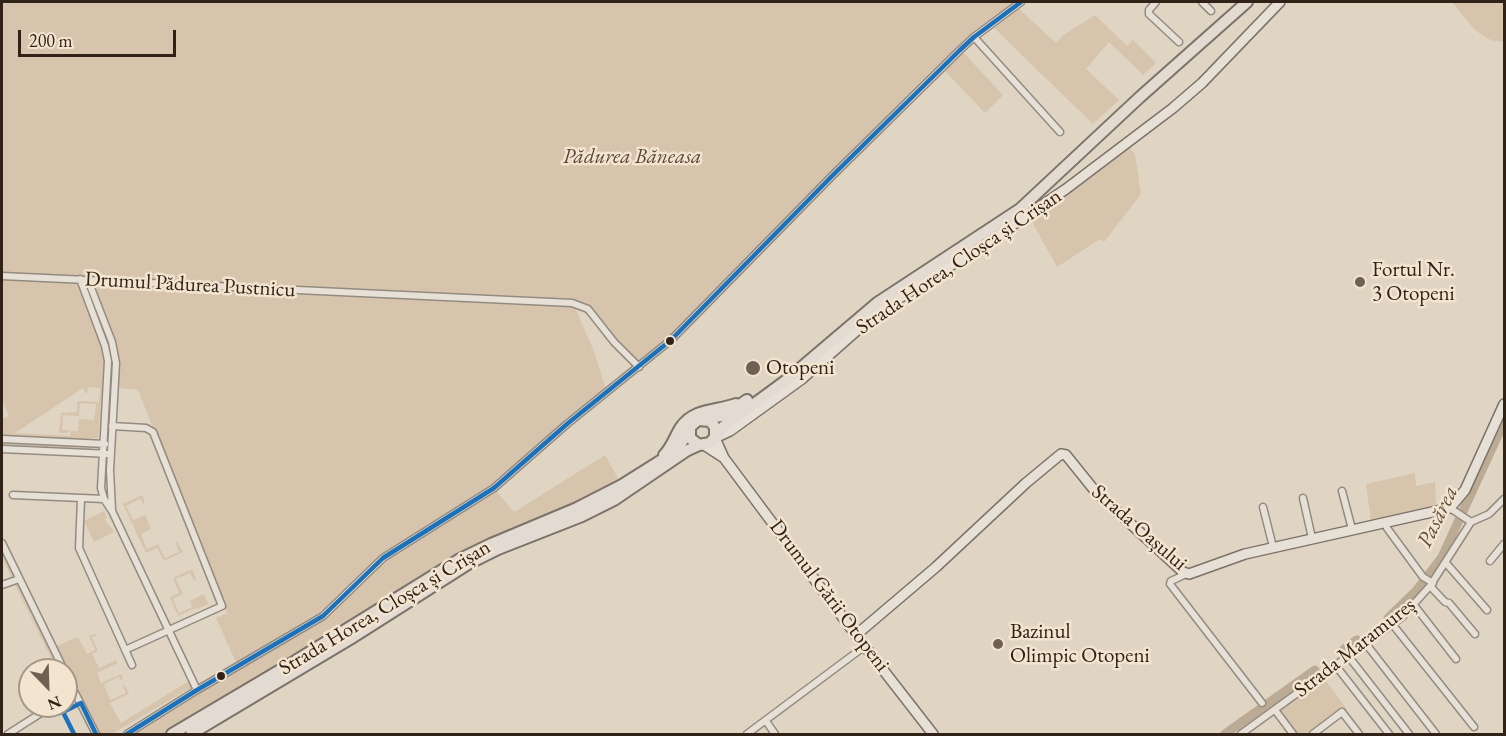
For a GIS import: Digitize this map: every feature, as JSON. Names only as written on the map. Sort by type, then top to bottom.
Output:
[{"type":"main road","name":"Strada Horea, Cloșca și Crișan","points":[[715,438],[724,426],[784,382],[876,297],[987,225],[1023,198],[1238,2]]},
{"type":"main road","name":"Strada Horea, Cloșca și Crișan","points":[[706,419],[725,415],[814,354],[883,299],[1020,209],[1140,97],[1247,2]]},
{"type":"main road","points":[[640,473],[667,452],[680,428],[691,417],[704,411],[734,405],[753,396]]},
{"type":"main road","points":[[706,419],[715,427],[715,438],[710,443],[701,445],[692,441],[689,430],[695,421],[706,419]]},
{"type":"main road","name":"Strada Horea, Cloșca și Crișan","points":[[172,735],[460,559],[483,547],[577,508],[640,473],[676,451],[689,430]]},
{"type":"main road","name":"Strada Horea, Cloșca și Crișan","points":[[191,735],[350,639],[468,564],[498,549],[582,516],[614,500],[686,451],[701,445]]},
{"type":"street","points":[[127,735],[197,690],[328,612],[383,558],[494,488],[567,424],[671,340],[833,175],[975,37],[1021,2]]},
{"type":"street","points":[[1156,2],[1149,10],[1149,14],[1179,42]]},
{"type":"street","points":[[1202,2],[1211,11]]},
{"type":"street","name":"Strada Horea, Cloșca și Crișan","points":[[715,438],[730,431],[781,395],[883,309],[1066,189],[1173,108],[1218,68],[1280,2]]},
{"type":"street","points":[[975,37],[1060,132]]},
{"type":"street","name":"Drumul Pădurea Pustnicu","points":[[2,276],[573,303],[588,309],[614,342],[639,367]]},
{"type":"street","points":[[80,279],[107,355],[101,480],[104,499],[112,511],[197,690]]},
{"type":"street","points":[[88,280],[116,358],[110,478],[112,511]]},
{"type":"street","points":[[1504,404],[1465,490],[1450,508],[1468,520],[1486,516],[1504,499]]},
{"type":"street","points":[[112,426],[146,428],[153,432],[222,606],[125,650]]},
{"type":"street","points":[[14,439],[15,431]]},
{"type":"street","name":"Drumul Gării Otopeni","points":[[715,438],[724,458],[933,735]]},
{"type":"street","points":[[2,439],[111,444]]},
{"type":"street","name":"Drumul Gării Otopeni","points":[[701,445],[724,458]]},
{"type":"street","points":[[2,449],[111,454]]},
{"type":"street","name":"Strada Oașului","points":[[856,635],[936,567],[1026,483],[1061,454],[1066,455],[1095,491],[1186,574],[1231,558],[1273,547],[1450,508]]},
{"type":"street","points":[[1342,491],[1352,529]]},
{"type":"street","points":[[14,495],[104,499]]},
{"type":"street","points":[[1303,498],[1312,538]]},
{"type":"street","points":[[81,499],[78,548],[132,665]]},
{"type":"street","points":[[1263,507],[1273,547]]},
{"type":"street","name":"Strada Maramureș","points":[[1241,735],[1393,624],[1414,605],[1446,563],[1468,520]]},
{"type":"street","points":[[1387,528],[1423,577],[1475,634]]},
{"type":"street","points":[[2,543],[58,658]]},
{"type":"street","points":[[1490,561],[1504,544]]},
{"type":"street","points":[[1446,563],[1487,610]]},
{"type":"street","points":[[1186,574],[1171,581],[1170,584],[1262,703]]},
{"type":"street","points":[[2,585],[19,579]]},
{"type":"street","points":[[1414,605],[1456,659]]},
{"type":"street","points":[[1393,624],[1474,727]]},
{"type":"street","points":[[1366,644],[1436,735]]},
{"type":"street","points":[[747,735],[865,646]]},
{"type":"street","points":[[1348,657],[1408,735]]},
{"type":"street","points":[[1336,666],[1389,735]]},
{"type":"street","points":[[78,699],[96,735]]},
{"type":"street","points":[[1275,710],[1293,735]]},
{"type":"street","points":[[1313,735],[1342,712],[1359,735]]},
{"type":"street","points":[[8,735],[34,718]]},
{"type":"street","points":[[766,721],[776,735]]},
{"type":"green space","name":"Pădurea Băneasa","points":[[2,2],[1021,2],[974,37],[671,340],[639,367],[591,312],[573,303],[593,349],[607,392],[494,488],[514,512],[605,455],[622,485],[172,734],[127,734],[328,612],[326,608],[236,662],[216,618],[227,613],[138,390],[119,388],[119,394],[116,394],[112,434],[103,434],[106,375],[103,377],[98,438],[90,438],[90,456],[2,453],[2,416],[4,418],[9,416],[2,399]],"holes":[[[88,387],[100,388],[99,402],[77,402],[77,412],[61,413],[59,433],[67,433],[70,430],[62,430],[63,415],[79,416],[80,403],[96,404],[94,420],[79,419],[78,431],[71,431],[70,436],[15,433],[83,388],[87,394]]]},
{"type":"green space","points":[[1452,2],[1504,2],[1504,41],[1488,39],[1474,29]]},
{"type":"green space","points":[[1017,7],[1056,43],[1062,36],[1095,15],[1127,46],[1133,40],[1156,63],[1143,75],[1109,42],[1086,69],[1119,100],[1093,124],[992,26]]},
{"type":"green space","points":[[962,51],[1003,95],[985,113],[943,69]]},
{"type":"green space","points":[[1129,146],[1135,155],[1141,194],[1104,242],[1100,239],[1057,267],[1030,218]]},
{"type":"green space","points":[[1415,473],[1416,486],[1435,482],[1436,506],[1371,522],[1366,484]]},
{"type":"green space","points":[[142,495],[145,503],[143,504],[140,499],[126,506],[133,520],[145,515],[151,529],[141,534],[147,549],[158,544],[165,558],[179,552],[175,543],[177,542],[183,552],[164,561],[157,548],[146,553],[123,504]]},
{"type":"green space","points":[[104,511],[107,518],[105,519],[114,532],[94,542],[84,521]]},
{"type":"green space","points":[[2,543],[58,658],[51,658],[2,558]]},
{"type":"green space","points":[[192,569],[196,579],[194,581],[190,573],[176,579],[183,594],[173,599],[179,613],[192,607],[190,601],[204,594],[208,604],[197,609],[195,606],[196,608],[178,616],[170,597],[179,593],[173,578]]},
{"type":"green space","points":[[98,635],[92,637],[98,651],[92,654],[99,668],[115,661],[114,658],[118,663],[97,673],[101,683],[121,674],[123,679],[120,680],[119,677],[104,684],[110,700],[126,693],[122,684],[126,687],[129,694],[110,703],[121,723],[189,681],[192,687],[112,734],[101,734],[78,688],[78,658],[63,658],[57,646],[78,637],[87,654],[95,650],[89,636]]},
{"type":"green space","points":[[1322,676],[1347,709],[1313,734],[1293,734],[1275,710]]},
{"type":"waterway","name":"Pasărea","points":[[1388,618],[1416,591],[1442,557],[1504,422]]},
{"type":"waterway","name":"Pasărea","points":[[1343,650],[1357,640]]},
{"type":"waterway","name":"Pasărea","points":[[1225,734],[1315,670]]},
{"type":"transit line","points":[[127,734],[323,616],[383,558],[494,488],[567,424],[671,340],[960,50],[1021,2]]},
{"type":"transit line","points":[[74,734],[63,712],[81,703],[96,734]]},
{"type":"place","name":"Fortul Nr. 3 Otopeni","points":[[1360,282]]},
{"type":"place","name":"Otopeni","points":[[753,368]]},
{"type":"place","name":"Bazinul Olimpic Otopeni","points":[[998,644]]}]
